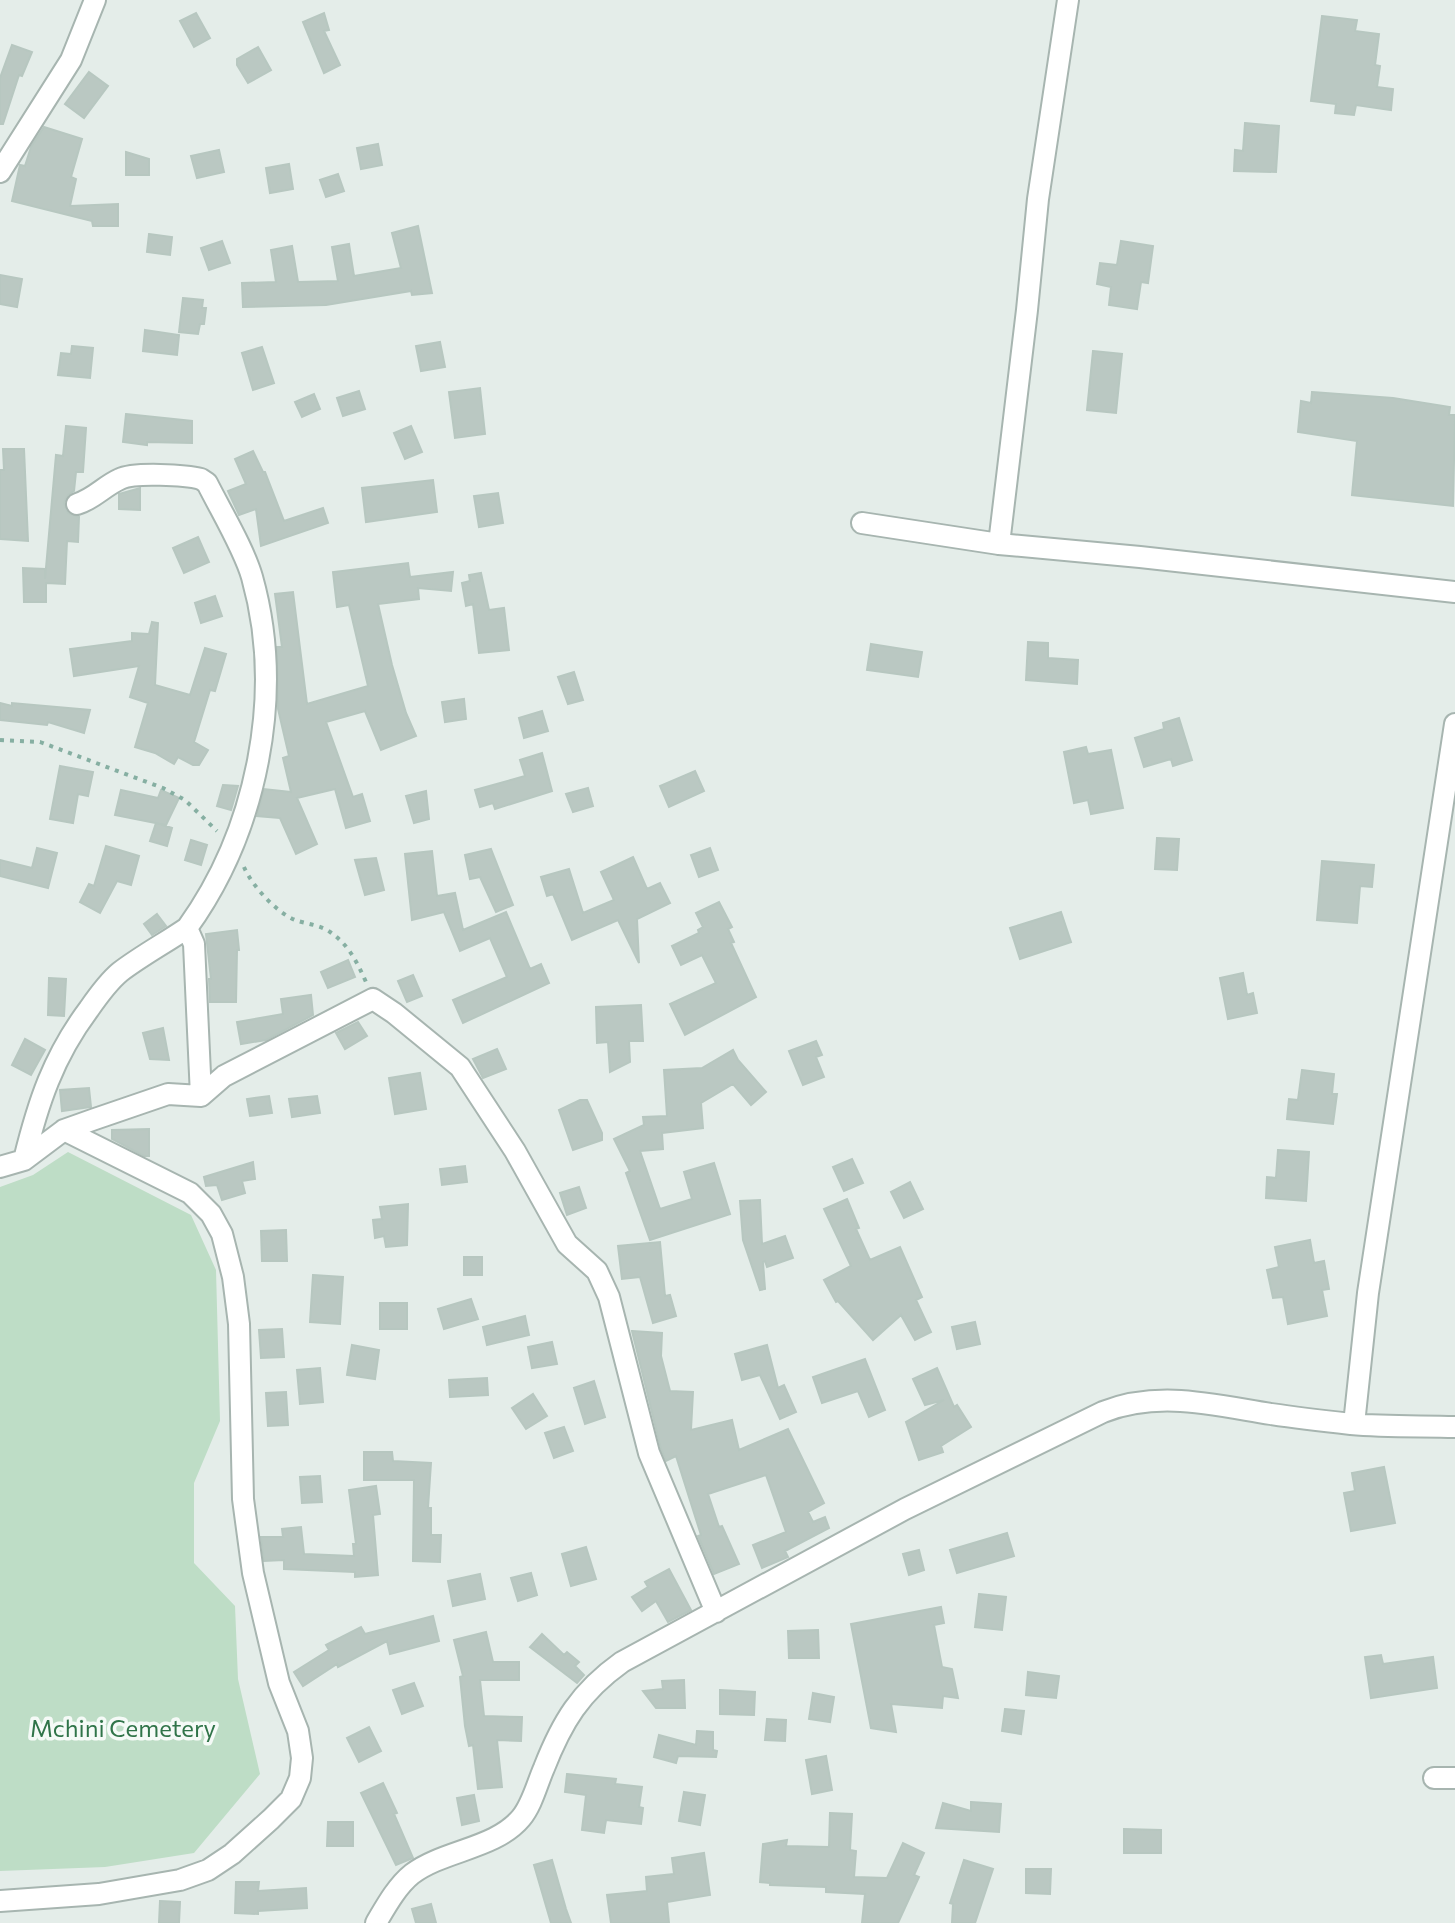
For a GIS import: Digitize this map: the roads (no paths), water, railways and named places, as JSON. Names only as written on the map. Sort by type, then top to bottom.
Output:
[{"type":"street","points":[[0,172],[71,60],[95,0]]},
{"type":"street","points":[[999,544],[1038,199],[1068,0]]},
{"type":"street","points":[[24,1160],[37,1107],[54,1065],[77,1024],[119,972],[187,928],[236,841],[263,736],[265,684],[261,623],[251,575],[207,483],[201,479],[128,476],[107,486],[93,498],[77,504]]},
{"type":"street","points":[[862,523],[999,544],[1455,592]]},
{"type":"street","points":[[1354,1424],[1368,1293],[1455,724]]},
{"type":"street","points":[[187,928],[194,944],[201,1096]]},
{"type":"street","points":[[0,1167],[24,1160],[64,1130],[168,1094],[201,1096],[224,1076],[373,999],[460,1067],[515,1151],[567,1244],[601,1278],[609,1297],[649,1453],[716,1612]]},
{"type":"street","points":[[0,1901],[99,1894],[180,1880],[208,1870],[232,1854],[291,1799],[300,1778],[302,1758],[298,1731],[279,1683],[253,1573],[243,1499],[239,1324],[233,1277],[222,1234],[211,1214],[190,1193],[64,1130]]},
{"type":"street","points":[[376,1923],[411,1874],[509,1830],[523,1817],[568,1715],[594,1683],[622,1662],[905,1509],[1125,1404],[1162,1399],[1193,1401],[1273,1415],[1354,1424],[1455,1427]]},
{"type":"street","points":[[1434,1778],[1455,1778]]},
{"type":"park label","name":"Mchini Cemetery","points":[[123,1729]]}]
